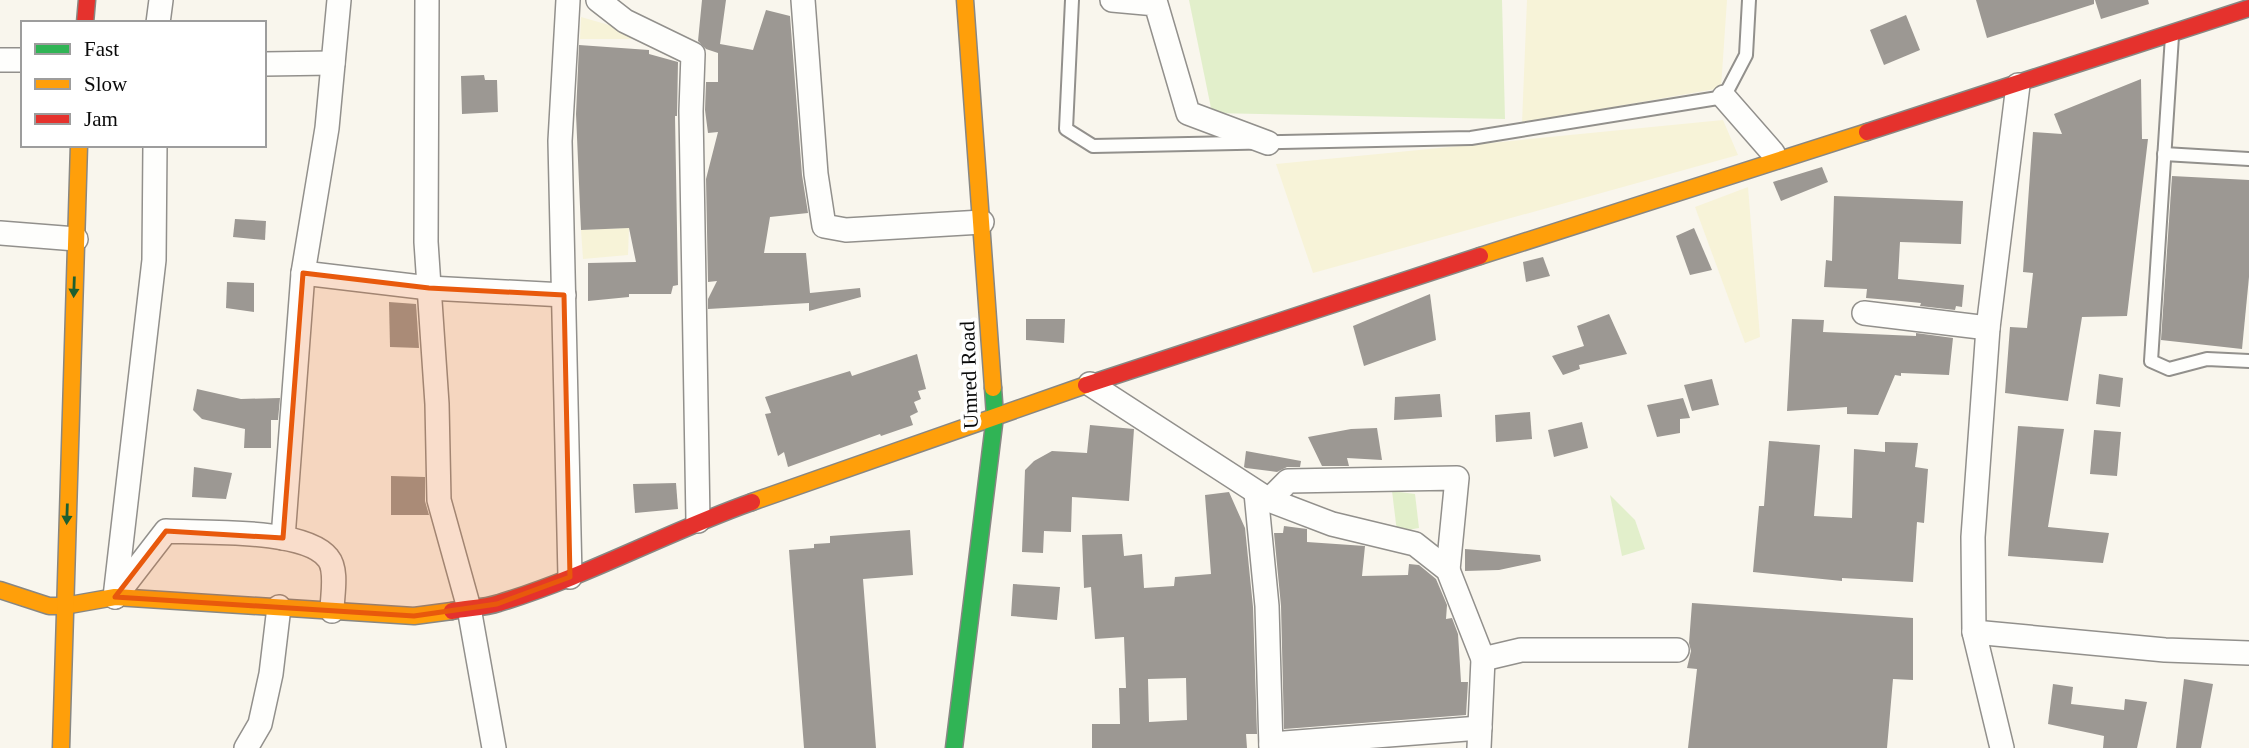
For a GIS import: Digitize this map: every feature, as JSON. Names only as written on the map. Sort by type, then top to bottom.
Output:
[{"type":"street","points":[[85,21],[88,0]]},
{"type":"street","points":[[158,21],[162,0]]},
{"type":"street","points":[[283,538],[303,274],[327,128],[339,0]]},
{"type":"street","points":[[427,0],[426,242],[437,404],[439,499],[469,608],[494,748]]},
{"type":"street","points":[[568,0],[560,141],[569,577]]},
{"type":"street","points":[[598,0],[625,21],[693,54],[691,111],[698,521]]},
{"type":"street","points":[[803,0],[817,174],[824,226],[846,230],[982,222]]},
{"type":"street","name":"Umred Road","points":[[954,748],[995,416],[965,0]]},
{"type":"street","points":[[1112,0],[1156,4],[1188,113],[1268,143]]},
{"type":"street","points":[[0,590],[54,601],[115,597],[414,616],[497,604],[569,577],[698,521],[995,416],[1636,205],[2018,85],[2249,8]]},
{"type":"street","points":[[0,60],[21,60]]},
{"type":"street","points":[[266,64],[333,63]]},
{"type":"street","points":[[2002,748],[1974,632],[1973,537],[1988,327],[2018,85]]},
{"type":"street","points":[[1724,97],[1773,153]]},
{"type":"street","points":[[45,736],[54,601],[61,239],[79,147]]},
{"type":"street","points":[[115,597],[155,260],[155,147]]},
{"type":"street","points":[[0,233],[61,239]]},
{"type":"street","points":[[303,274],[429,288],[564,295]]},
{"type":"street","points":[[1864,313],[1988,327]]},
{"type":"street","points":[[1090,384],[1263,497],[1332,524],[1415,544],[1448,570]]},
{"type":"street","points":[[1457,478],[1448,570],[1483,659],[1479,738],[1271,746],[1263,497],[1288,481],[1457,478]]},
{"type":"street","points":[[115,597],[166,531],[245,533],[312,545],[328,558],[332,567],[332,611]]},
{"type":"street","points":[[54,601],[61,748]]},
{"type":"street","points":[[246,748],[260,724],[271,674],[279,607]]},
{"type":"street","points":[[1974,632],[2165,650],[2249,653]]},
{"type":"street","points":[[1483,659],[1521,650],[1677,650]]},
{"type":"lane","points":[[1072,0],[1066,129],[1093,146],[1471,138],[1724,97],[1746,55],[1748,0]]},
{"type":"lane","points":[[2172,35],[2151,361],[2169,369],[2207,359],[2249,360]]},
{"type":"lane","points":[[2164,154],[2249,159]]},
{"type":"highlighted area","points":[[303,273],[429,288],[564,295],[570,577],[497,604],[414,616],[115,597],[166,531],[283,538]]},
{"type":"shaded area","points":[[1527,0],[1727,0],[1721,88],[1522,123]]},
{"type":"shaded area","points":[[581,17],[630,31],[631,39],[580,39]]},
{"type":"shaded area","points":[[1723,120],[1738,155],[1313,273],[1276,164]]},
{"type":"shaded area","points":[[1748,187],[1760,337],[1745,343],[1695,207]]},
{"type":"shaded area","points":[[629,228],[628,255],[583,259],[581,230]]},
{"type":"green space","points":[[1189,0],[1502,0],[1505,119],[1212,113]]},
{"type":"green space","points":[[1392,491],[1415,494],[1419,528],[1397,532]]},
{"type":"green space","points":[[1610,495],[1635,520],[1645,549],[1622,556]]},
{"type":"building","points":[[702,0],[726,0],[720,44],[753,50],[766,10],[790,16],[802,175],[808,213],[770,217],[764,253],[806,253],[810,293],[860,288],[861,297],[809,311],[809,303],[708,309],[708,299],[717,281],[708,282],[706,179],[718,132],[708,133],[706,82],[718,82],[718,53],[706,49],[698,41]]},
{"type":"building","points":[[1976,0],[2094,0],[2094,4],[1987,38]]},
{"type":"building","points":[[2095,0],[2148,0],[2149,4],[2101,19]]},
{"type":"building","points":[[1906,15],[1920,50],[1884,65],[1870,30]]},
{"type":"building","points":[[579,45],[649,50],[649,54],[678,62],[675,116],[678,285],[673,286],[671,294],[629,294],[629,297],[588,301],[588,263],[636,262],[629,228],[581,230],[576,114]]},
{"type":"building","points":[[484,75],[485,80],[497,80],[498,112],[462,114],[461,76]]},
{"type":"building","points":[[2141,79],[2142,139],[2148,139],[2127,316],[2082,317],[2068,401],[2005,393],[2010,327],[2027,328],[2033,273],[2023,272],[2033,132],[2062,134],[2054,114]]},
{"type":"building","points":[[1822,167],[1828,182],[1781,201],[1773,182]]},
{"type":"building","points":[[2172,176],[2249,180],[2249,277],[2242,349],[2161,340]]},
{"type":"building","points":[[1834,196],[1963,201],[1961,244],[1900,242],[1898,279],[1964,285],[1962,307],[1956,306],[1955,310],[1920,306],[1921,303],[1866,298],[1867,289],[1824,287],[1826,260],[1832,261]]},
{"type":"building","points":[[235,219],[266,221],[265,240],[233,237]]},
{"type":"building","points":[[1694,228],[1712,270],[1690,275],[1676,236]]},
{"type":"building","points":[[1543,257],[1550,276],[1526,282],[1523,262]]},
{"type":"building","points":[[227,282],[254,283],[254,312],[226,308]]},
{"type":"building","points":[[1430,294],[1436,340],[1364,366],[1353,326]]},
{"type":"building","points":[[389,302],[416,304],[419,348],[390,347]]},
{"type":"building","points":[[1609,314],[1627,354],[1579,365],[1580,369],[1563,375],[1552,356],[1584,346],[1577,326]]},
{"type":"building","points":[[1026,319],[1065,319],[1064,343],[1026,340]]},
{"type":"building","points":[[1792,319],[1824,320],[1823,332],[1916,336],[1916,333],[1953,338],[1949,375],[1895,375],[1878,415],[1847,414],[1847,407],[1787,411]]},
{"type":"building","points":[[917,354],[926,389],[918,391],[921,399],[914,402],[918,412],[910,416],[913,425],[788,467],[784,452],[778,456],[765,414],[771,413],[765,397],[850,371],[852,376]]},
{"type":"building","points":[[2099,374],[2123,378],[2120,407],[2096,404]]},
{"type":"building","points":[[1712,379],[1719,405],[1692,411],[1684,385]]},
{"type":"building","points":[[197,389],[241,399],[280,398],[278,420],[271,420],[271,448],[244,448],[245,429],[202,419],[193,410]]},
{"type":"building","points":[[1440,394],[1442,417],[1394,420],[1395,397]]},
{"type":"building","points":[[1683,398],[1690,418],[1680,419],[1680,433],[1657,437],[1647,405]]},
{"type":"building","points":[[1530,412],[1532,439],[1496,442],[1495,415]]},
{"type":"building","points":[[1582,422],[1588,448],[1554,457],[1548,430]]},
{"type":"building","points":[[1090,425],[1134,429],[1129,501],[1072,497],[1071,532],[1044,531],[1043,553],[1022,552],[1025,470],[1034,461],[1052,451],[1087,453]]},
{"type":"building","points":[[2018,426],[2064,429],[2048,527],[2109,533],[2103,563],[2008,556]]},
{"type":"building","points":[[1377,428],[1382,460],[1347,458],[1349,466],[1322,466],[1308,437],[1351,429]]},
{"type":"building","points":[[2094,430],[2121,432],[2117,476],[2090,474]]},
{"type":"building","points":[[1769,441],[1820,445],[1814,516],[1852,518],[1854,449],[1885,452],[1885,442],[1918,443],[1915,467],[1928,469],[1924,523],[1917,522],[1913,582],[1842,578],[1842,581],[1753,572],[1759,506],[1764,506]]},
{"type":"building","points":[[1246,451],[1301,461],[1300,467],[1287,467],[1277,472],[1246,468]]},
{"type":"building","points":[[194,467],[232,473],[226,499],[192,497]]},
{"type":"building","points":[[391,476],[425,477],[425,501],[429,515],[391,515]]},
{"type":"building","points":[[676,483],[678,509],[635,513],[633,484]]},
{"type":"building","points":[[1229,492],[1245,528],[1253,607],[1257,734],[1246,734],[1247,748],[1092,748],[1092,724],[1120,724],[1119,688],[1126,688],[1124,637],[1095,639],[1091,587],[1084,588],[1082,535],[1122,534],[1124,556],[1142,554],[1144,588],[1174,586],[1175,577],[1211,574],[1205,495]],"holes":[[[1186,678],[1187,720],[1149,722],[1148,679]]]},
{"type":"building","points":[[1284,526],[1307,529],[1307,542],[1365,546],[1362,576],[1408,575],[1409,564],[1419,565],[1436,579],[1447,605],[1446,619],[1452,618],[1458,634],[1461,682],[1468,682],[1466,715],[1284,729],[1281,606],[1274,533],[1283,533]]},
{"type":"building","points":[[910,530],[913,575],[863,579],[876,748],[804,748],[789,550],[814,548],[814,544],[830,543],[830,536]]},
{"type":"building","points":[[1465,549],[1540,555],[1541,561],[1499,570],[1465,571]]},
{"type":"building","points":[[1013,584],[1060,587],[1057,620],[1011,616]]},
{"type":"building","points":[[1692,603],[1913,618],[1913,680],[1893,679],[1887,748],[1688,748],[1697,669],[1687,668],[1691,651],[1689,643]]},
{"type":"building","points":[[2184,679],[2213,684],[2201,748],[2176,748]]},
{"type":"building","points":[[2053,684],[2073,687],[2071,704],[2124,710],[2125,699],[2147,702],[2137,748],[2103,748],[2104,736],[2048,724]]},
{"type":"traffic: fast","points":[[954,748],[995,416],[993,388]]},
{"type":"traffic: slow","points":[[965,0],[993,388]]},
{"type":"traffic: slow","points":[[1480,256],[1867,132]]},
{"type":"traffic: slow","points":[[61,748],[79,147]]},
{"type":"traffic: slow","points":[[752,502],[1086,385]]},
{"type":"traffic: slow","points":[[0,590],[49,606],[115,597],[414,616],[452,611]]},
{"type":"traffic: jam","points":[[85,21],[87,0]]},
{"type":"traffic: jam","points":[[1867,132],[2249,8]]},
{"type":"traffic: jam","points":[[1086,385],[1480,256]]},
{"type":"traffic: jam","points":[[452,611],[493,605],[531,592],[752,502]]}]
